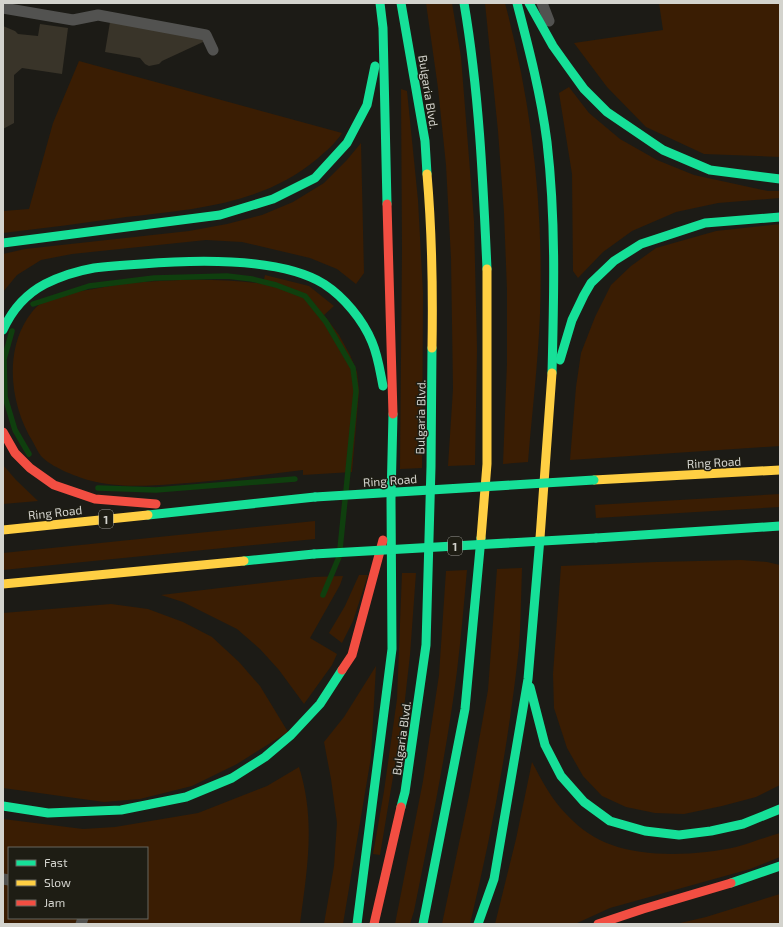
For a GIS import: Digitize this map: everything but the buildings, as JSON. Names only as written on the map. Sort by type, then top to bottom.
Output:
[{"type":"main road","points":[[357,924],[392,649],[391,499],[393,422],[383,28],[380,3]]},
{"type":"main road","name":"Bulgaria Blvd.","points":[[374,924],[405,792],[426,645],[431,468],[433,284],[431,224],[424,141],[401,3]]},
{"type":"main road","points":[[423,924],[465,709],[474,634],[487,464],[488,285],[484,177],[471,44],[464,3]]},
{"type":"main road","points":[[478,924],[494,879],[528,679],[552,388],[555,270],[552,191],[547,141],[534,68],[517,3]]},
{"type":"main road","points":[[529,3],[553,46],[584,89],[607,112],[663,150],[710,170],[780,179]]},
{"type":"main road","points":[[3,243],[220,215],[274,199],[315,178],[348,142],[367,105],[383,28]]},
{"type":"main road","points":[[552,388],[572,320],[584,295],[591,283],[614,261],[641,244],[705,223],[780,217]]},
{"type":"main road","points":[[3,330],[11,314],[22,300],[37,289],[52,281],[74,273],[103,267],[170,262],[225,262],[277,267],[297,272],[317,280],[335,293],[348,306],[362,324],[372,343],[393,422]]},
{"type":"main road","points":[[3,432],[15,453],[30,468],[54,485],[95,499],[209,508]]},
{"type":"main road","name":"Ring Road","points":[[3,530],[315,497],[780,470]]},
{"type":"main road","points":[[3,806],[48,813],[121,810],[186,797],[232,778],[265,757],[292,735],[320,704],[352,655],[382,543],[391,499]]},
{"type":"main road","name":"1","points":[[3,584],[314,554],[780,526]]},
{"type":"main road","points":[[756,527],[774,536]]},
{"type":"main road","points":[[528,679],[545,746],[561,776],[584,802],[610,821],[645,831],[679,835],[711,831],[743,824],[780,809]]},
{"type":"main road","points":[[598,924],[630,912],[708,890],[780,866]]},
{"type":"lane","points":[[542,3],[563,59]]},
{"type":"lane","points":[[3,8],[72,20],[98,15],[206,35],[212,50]]},
{"type":"shaded area","points":[[426,3],[452,3],[461,57],[474,221],[477,349],[475,465],[448,466],[453,389],[451,258],[446,165],[438,88]]},
{"type":"shaded area","points":[[485,3],[505,3],[514,41],[529,118],[538,197],[540,236],[541,275],[539,333],[528,462],[503,464],[507,363],[507,290],[504,213],[498,131]]},
{"type":"shaded area","points":[[659,3],[780,3],[780,157],[704,154],[646,127],[607,87],[574,43],[663,30]]},
{"type":"shaded area","points":[[79,61],[342,133],[336,141],[317,159],[296,174],[273,186],[250,195],[226,202],[176,211],[3,233],[3,211],[29,209],[53,123]]},
{"type":"shaded area","points":[[569,87],[589,113],[620,139],[657,160],[694,175],[768,191],[780,191],[780,198],[718,203],[676,212],[632,231],[603,252],[578,278],[573,271],[572,174],[559,93]]},
{"type":"shaded area","points":[[401,89],[407,91],[418,200],[423,293],[422,468],[400,469],[402,249]]},
{"type":"shaded area","points":[[361,143],[364,273],[356,284],[337,269],[310,258],[242,242],[206,240],[72,254],[41,260],[17,275],[3,292],[3,254],[25,249],[189,231],[227,224],[262,215],[293,202],[324,183],[346,161]]},
{"type":"shaded area","points":[[780,224],[780,446],[570,460],[576,387],[581,353],[595,317],[611,285],[631,266],[656,248],[716,231]]},
{"type":"shaded area","points":[[265,275],[309,286],[334,306],[324,315],[339,335],[357,372],[359,391],[352,472],[303,475],[303,470],[190,483],[131,486],[99,483],[88,480],[63,471],[41,456],[25,428],[15,397],[13,381],[15,348],[20,333],[27,319],[38,306],[48,299],[59,295],[125,284],[197,280],[263,284]]},
{"type":"shaded area","points":[[3,465],[16,480],[38,501],[3,504]]},
{"type":"shaded area","points":[[780,494],[780,507],[596,518],[595,505]]},
{"type":"shaded area","points":[[315,521],[315,539],[3,570],[3,553]]},
{"type":"shaded area","points":[[741,560],[767,562],[780,565],[780,785],[756,797],[684,814],[655,813],[626,807],[602,796],[583,776],[567,748],[554,708],[553,674],[561,566]]},
{"type":"shaded area","points":[[522,568],[521,617],[515,682],[493,821],[478,890],[470,924],[442,924],[469,796],[488,690],[497,569]]},
{"type":"shaded area","points":[[467,570],[457,671],[448,731],[438,791],[414,911],[410,924],[395,924],[423,781],[439,675],[446,571]]},
{"type":"shaded area","points":[[402,573],[416,573],[410,655],[403,717],[380,855],[373,854],[384,791],[397,699]]},
{"type":"shaded area","points":[[359,575],[368,575],[353,621],[342,643],[329,633],[345,606]]},
{"type":"shaded area","points":[[343,576],[340,585],[310,638],[337,654],[332,665],[304,704],[279,670],[260,649],[237,629],[183,602],[161,595],[314,577]]},
{"type":"shaded area","points":[[111,604],[148,609],[183,622],[212,637],[239,662],[260,686],[288,732],[237,764],[192,786],[140,799],[104,802],[3,788],[3,613]]},
{"type":"shaded area","points":[[376,666],[371,757],[343,924],[324,924],[334,866],[337,823],[324,742],[344,717]]},
{"type":"shaded area","points":[[532,762],[548,790],[572,820],[582,829],[606,843],[641,852],[674,854],[722,850],[780,833],[780,857],[750,869],[610,908],[575,924],[495,924],[516,839]]},
{"type":"shaded area","points":[[299,767],[304,787],[309,826],[307,864],[300,924],[3,924],[3,819],[83,829],[115,827],[198,813],[267,786]]},
{"type":"shaded area","points":[[780,894],[780,924],[676,924],[706,917]]},
{"type":"waterway","points":[[33,304],[89,286],[154,278],[227,276],[252,279],[276,285],[305,296],[326,322],[353,368],[356,391],[346,491]]},
{"type":"waterway","points":[[12,331],[4,359],[5,397],[15,430],[29,454]]},
{"type":"waterway","points":[[98,488],[156,490],[295,479]]},
{"type":"waterway","points":[[340,549],[345,500]]},
{"type":"waterway","points":[[323,595],[339,557]]},
{"type":"traffic: fast","points":[[380,3],[383,28],[387,204]]},
{"type":"traffic: fast","points":[[401,3],[425,141],[427,174]]},
{"type":"traffic: fast","points":[[464,3],[477,102],[487,269]]},
{"type":"traffic: fast","points":[[517,3],[538,89],[547,142],[550,171],[554,258],[552,373]]},
{"type":"traffic: fast","points":[[529,3],[553,46],[568,67],[584,89],[607,112],[663,150],[710,170],[780,179]]},
{"type":"traffic: fast","points":[[3,243],[220,215],[273,199],[315,178],[347,143],[367,105],[375,66]]},
{"type":"traffic: fast","points":[[560,360],[572,320],[584,295],[591,283],[614,261],[641,244],[705,223],[780,217]]},
{"type":"traffic: fast","points":[[3,330],[15,309],[38,288],[63,276],[81,271],[112,266],[210,261],[261,265],[306,275],[324,284],[339,295],[364,325],[374,347],[383,386]]},
{"type":"traffic: fast","points":[[401,807],[405,792],[426,645],[431,467],[432,348]]},
{"type":"traffic: fast","points":[[357,924],[392,649],[391,499],[393,414]]},
{"type":"traffic: fast","points":[[315,497],[594,480]]},
{"type":"traffic: fast","points":[[148,515],[315,497]]},
{"type":"traffic: fast","points":[[596,538],[780,526]]},
{"type":"traffic: fast","points":[[423,924],[465,709],[481,538]]},
{"type":"traffic: fast","points":[[478,924],[494,879],[528,679],[540,538]]},
{"type":"traffic: fast","points":[[314,554],[596,538]]},
{"type":"traffic: fast","points":[[244,561],[314,554]]},
{"type":"traffic: fast","points":[[3,806],[48,813],[121,810],[186,797],[232,778],[265,757],[291,735],[320,704],[342,670]]},
{"type":"traffic: fast","points":[[530,687],[545,745],[561,776],[584,802],[610,821],[645,831],[679,835],[711,831],[743,824],[780,809]]},
{"type":"traffic: fast","points":[[731,883],[780,866]]},
{"type":"traffic: slow","points":[[427,174],[432,261],[432,348]]},
{"type":"traffic: slow","points":[[481,538],[487,464],[487,269]]},
{"type":"traffic: slow","points":[[540,538],[552,373]]},
{"type":"traffic: slow","points":[[594,480],[780,470]]},
{"type":"traffic: slow","points":[[3,530],[148,515]]},
{"type":"traffic: slow","points":[[3,584],[244,561]]},
{"type":"traffic: jam","points":[[387,204],[393,414]]},
{"type":"traffic: jam","points":[[3,432],[15,453],[30,468],[54,485],[95,499],[156,504]]},
{"type":"traffic: jam","points":[[342,670],[352,655],[383,540]]},
{"type":"traffic: jam","points":[[374,924],[401,807]]},
{"type":"traffic: jam","points":[[598,924],[731,883]]}]
